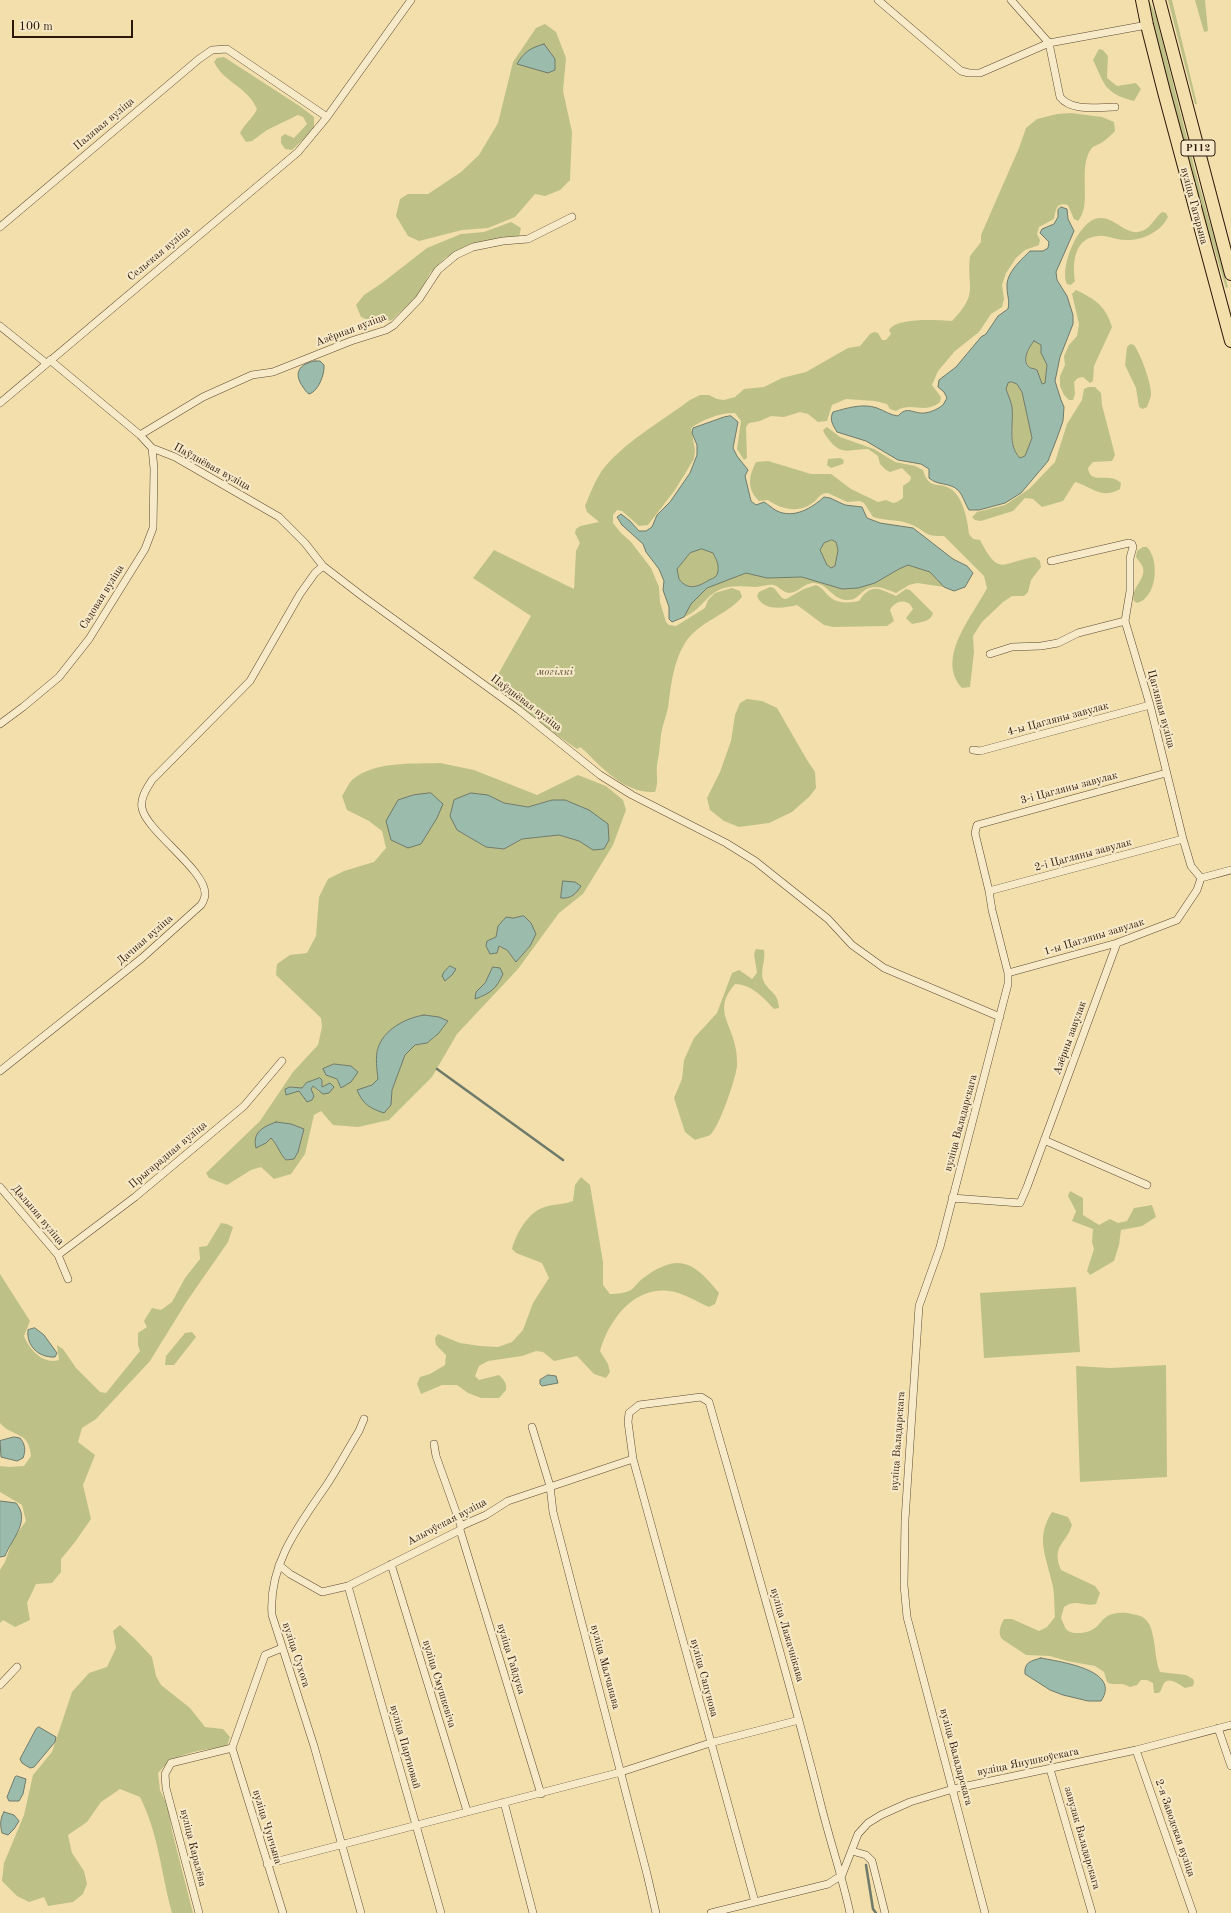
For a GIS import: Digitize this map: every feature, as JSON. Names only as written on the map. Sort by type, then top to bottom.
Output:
[{"type":"main road","name":"вуліца Гагарына","points":[[1142,0],[1147,25],[1197,220],[1226,300],[1231,341]]},
{"type":"main road","name":"вуліца Гагарына","points":[[1159,0],[1231,274]]},
{"type":"street","name":"Сельская вуліца","points":[[0,403],[298,152],[327,117],[411,0]]},
{"type":"street","points":[[878,0],[961,71],[969,73],[980,73],[1049,43],[1147,25]]},
{"type":"street","points":[[1011,0],[1049,43],[1060,96],[1065,103],[1073,107],[1115,107]]},
{"type":"street","name":"Палявая вуліца","points":[[0,227],[199,59],[212,50],[227,49],[327,117]]},
{"type":"street","name":"Азёрная вуліца","points":[[140,435],[151,426],[203,396],[252,376],[273,372],[351,341],[386,330],[394,325],[419,299],[438,270],[462,252],[473,246],[528,239],[572,217]]},
{"type":"street","name":"Паўднёвая вуліца","points":[[0,326],[140,435],[152,448],[175,457],[279,517],[305,543],[323,566],[519,710],[600,775],[632,795],[726,843],[755,861],[828,919],[852,945],[884,968],[1000,1017]]},
{"type":"street","name":"Садовая вуліца","points":[[0,724],[59,678],[89,639],[145,549],[153,528],[154,469],[152,448]]},
{"type":"street","name":"Цагляная вуліца","points":[[1051,561],[1129,543],[1133,547],[1130,558],[1130,591],[1125,622],[1150,705],[1183,839],[1192,866],[1201,878]]},
{"type":"street","name":"Дачная вуліца","points":[[0,1071],[142,958],[201,905],[205,898],[206,892],[193,872],[145,817],[141,807],[142,799],[152,780],[250,681],[300,594],[315,573],[323,566]]},
{"type":"street","points":[[990,654],[1012,647],[1041,646],[1058,643],[1078,633],[1125,622]]},
{"type":"street","name":"4-ы Цагляны завулак","points":[[973,750],[980,751],[1150,705]]},
{"type":"street","name":"3-і Цагляны завулак","points":[[989,892],[975,833],[977,825],[1166,773]]},
{"type":"street","name":"2-і Цагляны завулак","points":[[989,892],[1183,839]]},
{"type":"street","points":[[1201,878],[1231,870]]},
{"type":"street","name":"1-ы Цагляны завулак","points":[[1008,973],[1117,944],[1177,920],[1197,890],[1201,878]]},
{"type":"street","points":[[989,892],[1008,973]]},
{"type":"street","name":"Азёрны завулак","points":[[952,1198],[1020,1202],[1027,1187],[1117,944]]},
{"type":"street","name":"вуліца Валадарскага","points":[[985,1913],[907,1617],[904,1578],[909,1443],[919,1306],[940,1247],[1000,1017],[1008,984],[1008,973]]},
{"type":"street","name":"Прыгарадная вуліца","points":[[58,1255],[135,1197],[244,1106],[282,1060]]},
{"type":"street","points":[[1044,1140],[1147,1185]]},
{"type":"street","name":"Дальняя вуліца","points":[[0,1187],[58,1255],[68,1279]]},
{"type":"street","name":"вуліца Сапунова","points":[[708,1402],[701,1397],[639,1405],[629,1413],[628,1422],[633,1459],[755,1902]]},
{"type":"street","name":"вуліца Лажачнікава","points":[[708,1402],[799,1720],[828,1831],[842,1875],[850,1913]]},
{"type":"street","name":"вуліца Сухога","points":[[361,1913],[314,1746],[272,1615],[271,1601],[279,1565],[285,1550],[359,1431],[364,1419]]},
{"type":"street","name":"вуліца Малчанава","points":[[532,1428],[550,1486],[553,1512],[656,1913]]},
{"type":"street","name":"вуліца Гайдука","points":[[434,1444],[541,1794]]},
{"type":"street","name":"Альгоўская вуліца","points":[[279,1565],[290,1574],[322,1592],[348,1586],[486,1515],[508,1501],[633,1459]]},
{"type":"street","name":"вуліца Смушкевіча","points":[[391,1564],[467,1811]]},
{"type":"street","name":"вуліца Партновай","points":[[348,1586],[441,1913]]},
{"type":"street","points":[[232,1748],[265,1655],[282,1648]]},
{"type":"street","points":[[0,1686],[17,1667]]},
{"type":"street","points":[[267,1864],[342,1846],[467,1811],[541,1794],[621,1772],[710,1743],[799,1720]]},
{"type":"street","name":"вуліца Янушкоўскага","points":[[842,1875],[858,1834],[868,1823],[881,1815],[910,1802],[953,1789],[1136,1750],[1231,1725]]},
{"type":"street","points":[[1218,1728],[1231,1766]]},
{"type":"street","name":"вуліца Каралёва","points":[[199,1913],[166,1788],[165,1774],[171,1763],[232,1748]]},
{"type":"street","name":"вуліца Чунчына","points":[[232,1748],[283,1913]]},
{"type":"street","name":"2-я Заводская вуліца","points":[[1136,1750],[1193,1913]]},
{"type":"street","name":"завулак Валадарскага","points":[[1050,1769],[1092,1913]]},
{"type":"street","points":[[504,1802],[533,1913]]},
{"type":"street","points":[[852,1851],[866,1855],[872,1861],[885,1913]]},
{"type":"street","points":[[711,1913],[828,1884],[842,1875]]},
{"type":"green space","points":[[1147,0],[1149,0],[1156,16],[1195,170],[1228,287],[1226,288],[1212,242],[1204,225]]},
{"type":"green space","points":[[1168,0],[1172,0],[1197,104],[1195,104]]},
{"type":"green space","points":[[1195,0],[1205,0],[1208,31],[1204,32]]},
{"type":"green space","points":[[545,24],[556,32],[566,58],[563,91],[572,132],[570,180],[560,190],[545,196],[535,194],[515,217],[488,228],[462,230],[419,241],[408,236],[396,216],[400,199],[408,194],[428,194],[461,172],[479,155],[498,123],[513,62],[536,28]]},
{"type":"green space","points":[[1099,49],[1103,50],[1108,56],[1107,78],[1117,86],[1136,83],[1141,89],[1134,101],[1117,95],[1103,82],[1093,60]]},
{"type":"green space","points":[[224,57],[314,117],[314,129],[292,150],[285,149],[281,143],[281,137],[285,134],[294,138],[307,124],[303,117],[298,115],[267,130],[252,141],[246,142],[240,133],[257,109],[253,101],[218,69],[214,62],[217,58]]},
{"type":"green space","name":"могілкі","points":[[1071,113],[1102,117],[1114,122],[1115,131],[1101,143],[1094,146],[1087,157],[1085,167],[1085,196],[1082,214],[1078,221],[1074,219],[1068,205],[1059,205],[1056,209],[1054,219],[1039,227],[1037,234],[1040,240],[1039,245],[1025,250],[1016,258],[1006,273],[1002,285],[1004,299],[1002,307],[991,314],[979,332],[955,351],[938,371],[932,385],[941,397],[940,402],[934,406],[923,408],[907,407],[896,411],[890,409],[887,404],[875,401],[846,399],[832,405],[827,421],[818,422],[808,414],[800,412],[784,417],[771,416],[760,421],[749,423],[746,427],[747,458],[744,460],[737,449],[741,421],[735,413],[712,417],[691,428],[695,450],[694,459],[675,490],[648,525],[639,526],[622,511],[617,510],[613,515],[613,523],[631,542],[651,568],[659,587],[660,602],[666,622],[669,625],[676,626],[705,608],[708,600],[715,593],[732,588],[740,591],[742,597],[736,604],[691,635],[681,651],[673,674],[668,708],[662,732],[655,792],[644,792],[625,785],[607,772],[580,747],[577,749],[525,713],[519,705],[492,685],[531,616],[473,578],[494,550],[574,589],[576,551],[580,543],[575,533],[576,529],[580,526],[599,522],[587,512],[585,506],[594,484],[601,472],[619,452],[631,442],[690,400],[700,395],[709,395],[717,399],[724,400],[735,397],[744,389],[764,387],[782,378],[806,372],[848,348],[860,346],[870,334],[874,332],[878,333],[882,340],[886,340],[891,334],[889,330],[893,326],[900,323],[918,320],[952,321],[961,311],[969,296],[970,256],[981,242],[981,235],[1019,148],[1026,128],[1037,119],[1057,114]]},
{"type":"green space","points":[[1162,212],[1166,213],[1168,217],[1159,229],[1139,239],[1124,240],[1101,236],[1091,237],[1085,241],[1080,245],[1075,258],[1075,281],[1071,285],[1067,284],[1065,276],[1069,255],[1073,244],[1085,226],[1093,220],[1100,218],[1111,220],[1126,229],[1137,232],[1145,230]]},
{"type":"green space","points":[[511,222],[521,228],[519,237],[463,248],[445,258],[430,273],[420,293],[392,320],[375,323],[361,317],[356,305],[364,295],[427,248],[461,234],[484,232]]},
{"type":"green space","points":[[1076,290],[1094,300],[1103,308],[1112,327],[1094,366],[1093,381],[1090,383],[1083,377],[1078,378],[1074,382],[1075,394],[1073,400],[1069,400],[1064,395],[1060,386],[1060,376],[1065,365],[1064,356],[1069,345],[1077,336],[1079,324],[1072,294]]},
{"type":"green space","points":[[1034,341],[1041,345],[1041,353],[1047,365],[1045,383],[1042,384],[1036,370],[1031,368],[1026,362],[1028,349]]},
{"type":"green space","points":[[1130,344],[1134,345],[1140,356],[1150,384],[1151,396],[1147,407],[1143,409],[1139,407],[1136,388],[1125,365],[1127,347]]},
{"type":"green space","points":[[1012,382],[1017,384],[1022,392],[1032,438],[1025,456],[1020,458],[1014,447],[1012,434],[1012,407],[1006,389],[1008,383]]},
{"type":"green space","points":[[1088,387],[1095,387],[1101,393],[1102,405],[1115,455],[1112,461],[1093,462],[1088,468],[1092,476],[1111,478],[1121,483],[1120,489],[1113,492],[1102,493],[1075,482],[1063,501],[1042,507],[1033,499],[1025,498],[1013,511],[981,521],[975,520],[972,517],[977,512],[1005,505],[1029,489],[1055,462],[1067,424],[1082,400],[1084,389]]},
{"type":"green space","points":[[827,427],[840,437],[874,449],[895,462],[915,466],[923,470],[928,481],[951,489],[962,503],[969,534],[973,539],[980,540],[992,559],[997,563],[1002,565],[1035,557],[1040,561],[1041,567],[1031,580],[1028,592],[1024,596],[1012,596],[1003,602],[982,622],[973,636],[974,652],[970,687],[962,688],[955,676],[953,664],[954,651],[959,637],[987,588],[984,576],[944,536],[928,534],[905,522],[873,517],[864,503],[860,501],[847,502],[828,493],[822,494],[815,501],[803,508],[791,509],[779,506],[768,500],[759,501],[752,491],[750,487],[750,477],[756,462],[768,461],[811,474],[831,474],[851,489],[878,502],[886,500],[893,503],[903,498],[903,486],[910,481],[911,477],[902,468],[890,472],[886,470],[880,464],[878,456],[868,449],[847,451],[839,449],[834,446],[824,433],[823,430]]},
{"type":"green space","points":[[840,458],[844,460],[843,464],[831,468],[827,465],[828,459]]},
{"type":"green space","points":[[832,540],[836,542],[838,550],[835,566],[831,568],[827,565],[820,550],[824,543]]},
{"type":"green space","points":[[1143,547],[1147,547],[1151,553],[1155,569],[1152,587],[1149,594],[1144,600],[1137,603],[1134,601],[1133,596],[1143,572],[1141,564],[1136,557],[1137,551]]},
{"type":"green space","points":[[702,549],[713,553],[718,566],[717,575],[714,578],[693,587],[682,583],[679,579],[677,569],[690,553]]},
{"type":"green space","points":[[908,565],[930,572],[944,587],[917,583],[909,585],[896,593],[874,587],[867,589],[853,599],[846,600],[837,597],[822,585],[817,583],[809,584],[790,593],[785,592],[774,585],[756,587],[727,587],[712,594],[698,608],[684,617],[691,604],[707,588],[746,573],[767,578],[802,577],[842,589],[858,588],[875,583]]},
{"type":"green space","points":[[816,585],[836,601],[844,602],[859,601],[863,595],[871,589],[880,589],[896,596],[906,589],[910,590],[933,613],[928,620],[912,624],[906,618],[913,609],[911,605],[905,602],[898,602],[890,610],[894,621],[887,626],[833,627],[824,625],[797,605],[781,608],[769,607],[764,605],[757,596],[759,592],[770,587],[774,588],[782,598],[786,599],[804,589]]},
{"type":"green space","points":[[747,699],[762,701],[777,708],[815,772],[816,788],[810,796],[792,812],[769,823],[739,827],[724,821],[710,810],[707,798],[720,772],[731,741],[735,715],[740,703]]},
{"type":"green space","points":[[440,763],[474,770],[537,795],[578,775],[606,786],[623,800],[626,810],[613,845],[583,894],[559,913],[518,969],[457,1034],[432,1077],[389,1120],[358,1127],[333,1125],[321,1111],[314,1115],[305,1154],[291,1174],[274,1179],[261,1167],[251,1170],[227,1185],[209,1178],[206,1173],[260,1121],[293,1072],[318,1045],[322,1027],[321,1018],[276,975],[277,964],[290,955],[307,953],[316,936],[319,897],[328,879],[344,871],[374,862],[386,848],[382,831],[369,821],[347,810],[342,796],[352,780],[371,769],[394,765]],"holes":[[[488,795],[504,803],[528,807],[552,800],[604,849],[593,850],[579,841],[559,835],[522,839],[504,849],[486,847],[457,830]],[[524,916],[530,946],[516,961],[507,950],[487,941],[496,937],[496,933],[513,918]],[[448,1022],[433,1039],[426,1043],[418,1044],[408,1051],[400,1065],[394,1081],[390,1105],[358,1090],[372,1085],[378,1079],[377,1049],[385,1035]],[[334,1064],[351,1066],[341,1088],[337,1079]],[[320,1078],[322,1080],[322,1087],[325,1087],[319,1092],[313,1086],[304,1098],[299,1091],[286,1094],[285,1089],[290,1087],[302,1088],[306,1083]],[[304,1129],[298,1152],[293,1159],[286,1160],[271,1138]]]},
{"type":"green space","points":[[756,949],[764,950],[762,975],[766,986],[777,999],[779,1008],[774,1009],[756,992],[747,986],[735,984],[728,993],[724,1009],[725,1017],[734,1040],[736,1050],[736,1072],[714,1131],[709,1136],[695,1140],[685,1132],[674,1098],[682,1079],[684,1060],[694,1038],[717,1013],[732,973],[739,970],[752,979],[757,973],[754,954]]},
{"type":"green space","points":[[581,1177],[590,1185],[603,1262],[603,1285],[610,1294],[624,1293],[631,1290],[642,1279],[655,1271],[666,1265],[675,1263],[693,1267],[710,1282],[719,1293],[715,1304],[709,1307],[684,1295],[669,1291],[656,1291],[644,1294],[633,1300],[616,1318],[609,1329],[600,1351],[608,1364],[610,1372],[606,1378],[594,1374],[577,1356],[554,1361],[543,1352],[536,1351],[522,1356],[488,1361],[479,1366],[475,1376],[479,1380],[499,1375],[505,1382],[506,1390],[499,1398],[481,1398],[468,1393],[457,1385],[442,1385],[421,1394],[417,1384],[420,1377],[430,1374],[445,1365],[446,1355],[436,1345],[435,1338],[438,1334],[460,1343],[498,1347],[512,1342],[523,1330],[533,1303],[549,1278],[542,1263],[516,1253],[512,1249],[514,1243],[523,1225],[537,1211],[542,1208],[573,1201],[575,1185]]},
{"type":"green space","points":[[1070,1191],[1083,1198],[1083,1215],[1099,1225],[1110,1219],[1118,1223],[1127,1221],[1134,1208],[1152,1205],[1156,1217],[1142,1226],[1121,1230],[1119,1245],[1114,1261],[1090,1275],[1087,1271],[1094,1249],[1092,1242],[1093,1229],[1072,1221],[1076,1211],[1068,1196]]},
{"type":"green space","points":[[221,1223],[233,1227],[228,1242],[187,1301],[150,1361],[96,1419],[82,1428],[78,1442],[95,1455],[83,1485],[91,1519],[61,1559],[61,1572],[52,1583],[36,1584],[27,1603],[30,1620],[15,1627],[3,1620],[0,1623],[0,1570],[5,1562],[13,1539],[26,1521],[22,1505],[0,1492],[0,1466],[24,1466],[31,1456],[30,1448],[24,1438],[5,1428],[0,1423],[0,1274],[30,1321],[24,1336],[33,1351],[37,1355],[47,1360],[59,1360],[57,1345],[63,1349],[76,1368],[100,1392],[106,1393],[140,1351],[138,1345],[138,1333],[147,1327],[144,1321],[152,1308],[161,1310],[172,1302],[185,1278],[200,1259],[199,1247],[207,1246]]},
{"type":"green space","points":[[1076,1287],[1080,1352],[984,1358],[980,1293]]},
{"type":"green space","points":[[192,1332],[196,1337],[174,1365],[165,1365],[166,1356],[185,1333]]},
{"type":"green space","points":[[1166,1365],[1167,1477],[1080,1482],[1076,1366],[1110,1368]]},
{"type":"green space","points":[[1052,1512],[1068,1517],[1072,1525],[1059,1550],[1058,1562],[1061,1570],[1095,1586],[1100,1593],[1096,1604],[1072,1603],[1064,1607],[1061,1618],[1066,1629],[1076,1633],[1089,1631],[1095,1628],[1106,1617],[1115,1613],[1126,1613],[1142,1617],[1149,1624],[1152,1630],[1160,1672],[1186,1675],[1193,1679],[1193,1686],[1185,1688],[1170,1680],[1165,1682],[1158,1693],[1154,1693],[1153,1683],[1147,1680],[1141,1680],[1137,1685],[1130,1687],[1123,1684],[1112,1684],[1107,1682],[1104,1672],[1095,1666],[1050,1656],[1026,1655],[1002,1639],[1000,1631],[1004,1619],[1012,1619],[1039,1631],[1047,1627],[1055,1617],[1053,1588],[1043,1545],[1044,1529]]},
{"type":"green space","points":[[120,1625],[152,1657],[156,1676],[161,1685],[190,1708],[205,1727],[223,1729],[230,1737],[227,1746],[198,1751],[181,1756],[173,1760],[158,1773],[160,1790],[168,1807],[172,1831],[193,1913],[172,1913],[156,1840],[146,1811],[140,1797],[120,1789],[101,1802],[87,1822],[68,1835],[72,1853],[84,1871],[87,1884],[83,1894],[73,1902],[48,1906],[44,1897],[29,1902],[17,1896],[2,1881],[4,1863],[24,1815],[33,1775],[52,1752],[72,1692],[89,1673],[107,1667],[116,1648],[113,1631]]},
{"type":"shaded area","points":[[544,44],[555,59],[555,70],[548,73],[517,64],[522,56],[528,51]]},
{"type":"shaded area","points":[[1061,207],[1067,209],[1068,219],[1074,231],[1056,272],[1057,280],[1067,296],[1073,315],[1073,324],[1060,357],[1055,381],[1064,407],[1063,421],[1048,461],[1021,493],[1005,503],[979,510],[969,510],[958,490],[929,478],[929,469],[921,464],[898,460],[866,441],[837,432],[831,418],[833,412],[844,409],[866,406],[877,408],[892,415],[898,416],[908,410],[928,413],[943,405],[947,398],[944,392],[938,387],[939,380],[956,367],[981,337],[986,334],[998,316],[1008,309],[1009,303],[1007,282],[1011,272],[1022,258],[1030,251],[1043,251],[1048,248],[1049,242],[1040,233],[1042,229],[1054,224],[1058,217],[1058,210]],"holes":[[[1034,341],[1041,345],[1041,353],[1047,365],[1045,383],[1042,384],[1037,370],[1029,367],[1026,363],[1028,350]],[[1012,382],[1017,384],[1022,392],[1032,438],[1025,456],[1020,458],[1016,453],[1012,441],[1012,407],[1006,389],[1008,383]]]},
{"type":"shaded area","points":[[320,361],[324,365],[324,369],[318,386],[312,393],[309,394],[300,382],[298,373],[305,364]]},
{"type":"shaded area","points":[[731,416],[738,422],[733,448],[737,456],[748,470],[745,476],[751,501],[756,505],[764,502],[777,511],[790,514],[802,511],[814,505],[824,497],[830,498],[845,505],[862,507],[867,518],[880,523],[913,528],[953,559],[967,566],[973,573],[965,587],[954,591],[944,587],[930,572],[908,565],[875,583],[858,588],[842,589],[802,577],[767,578],[746,573],[707,588],[691,604],[684,617],[672,622],[669,619],[669,607],[663,590],[664,581],[659,569],[646,552],[643,544],[622,525],[617,517],[621,514],[639,531],[646,531],[652,527],[657,515],[670,502],[690,473],[697,455],[697,445],[692,433],[693,428]],"holes":[[[832,540],[836,542],[838,550],[835,566],[831,568],[827,565],[820,550],[824,543]],[[702,549],[713,553],[718,566],[717,575],[714,578],[693,587],[682,583],[679,579],[677,569],[690,553]]]},
{"type":"shaded area","points":[[431,793],[443,804],[437,818],[421,844],[408,848],[391,840],[386,821],[398,800],[413,795]]},
{"type":"shaded area","points":[[471,793],[488,795],[504,803],[528,807],[552,800],[565,800],[589,810],[608,824],[609,840],[604,849],[593,850],[579,841],[559,835],[522,839],[504,849],[486,847],[457,830],[450,816],[454,800]]},
{"type":"shaded area","points":[[563,881],[575,882],[581,886],[568,898],[561,898]]},
{"type":"shaded area","points":[[524,916],[531,923],[536,934],[530,946],[516,962],[507,950],[499,946],[497,953],[490,954],[486,946],[487,941],[496,937],[498,926],[506,917],[513,918]]},
{"type":"shaded area","points":[[450,966],[456,969],[445,981],[442,976]]},
{"type":"shaded area","points":[[493,967],[500,968],[503,974],[492,990],[475,999],[476,992],[485,983]]},
{"type":"shaded area","points":[[424,1015],[439,1017],[448,1021],[438,1034],[427,1043],[415,1045],[405,1055],[392,1090],[391,1105],[384,1113],[370,1107],[364,1102],[357,1090],[372,1085],[378,1079],[376,1064],[378,1048],[381,1041],[390,1030],[396,1026],[417,1016]]},
{"type":"shaded area","points":[[334,1064],[351,1066],[358,1072],[351,1082],[341,1088],[337,1079],[326,1075],[323,1069]]},
{"type":"shaded area","points":[[320,1078],[322,1080],[322,1087],[330,1083],[334,1087],[329,1093],[323,1094],[313,1086],[311,1089],[314,1096],[312,1100],[307,1102],[299,1091],[286,1095],[285,1089],[290,1087],[302,1088],[306,1083]]},
{"type":"shaded area","points":[[276,1122],[291,1124],[304,1129],[298,1152],[294,1159],[286,1160],[271,1138],[266,1143],[256,1148],[255,1142],[257,1134],[263,1128]]},
{"type":"shaded area","points":[[35,1328],[44,1335],[57,1353],[55,1357],[49,1357],[39,1353],[31,1346],[28,1330]]},
{"type":"shaded area","points":[[548,1375],[556,1376],[558,1383],[542,1386],[540,1384],[540,1380]]},
{"type":"shaded area","points":[[14,1437],[20,1438],[24,1447],[23,1458],[17,1461],[1,1457],[0,1441]]},
{"type":"shaded area","points":[[0,1501],[16,1503],[22,1516],[19,1530],[5,1556],[0,1557]]},
{"type":"shaded area","points":[[1041,1658],[1074,1665],[1097,1675],[1103,1682],[1105,1690],[1101,1701],[1088,1701],[1063,1695],[1050,1690],[1025,1674],[1027,1664]]},
{"type":"shaded area","points":[[39,1727],[56,1737],[55,1742],[34,1767],[30,1768],[22,1763],[20,1759],[36,1729]]},
{"type":"shaded area","points":[[17,1776],[26,1779],[23,1794],[19,1801],[9,1801],[7,1797],[15,1777]]},
{"type":"shaded area","points":[[4,1812],[14,1815],[19,1821],[8,1835],[2,1833],[1,1830],[1,1819]]},
{"type":"waterway","points":[[437,1069],[563,1160]]},
{"type":"waterway","points":[[866,1865],[873,1909],[876,1913]]}]
